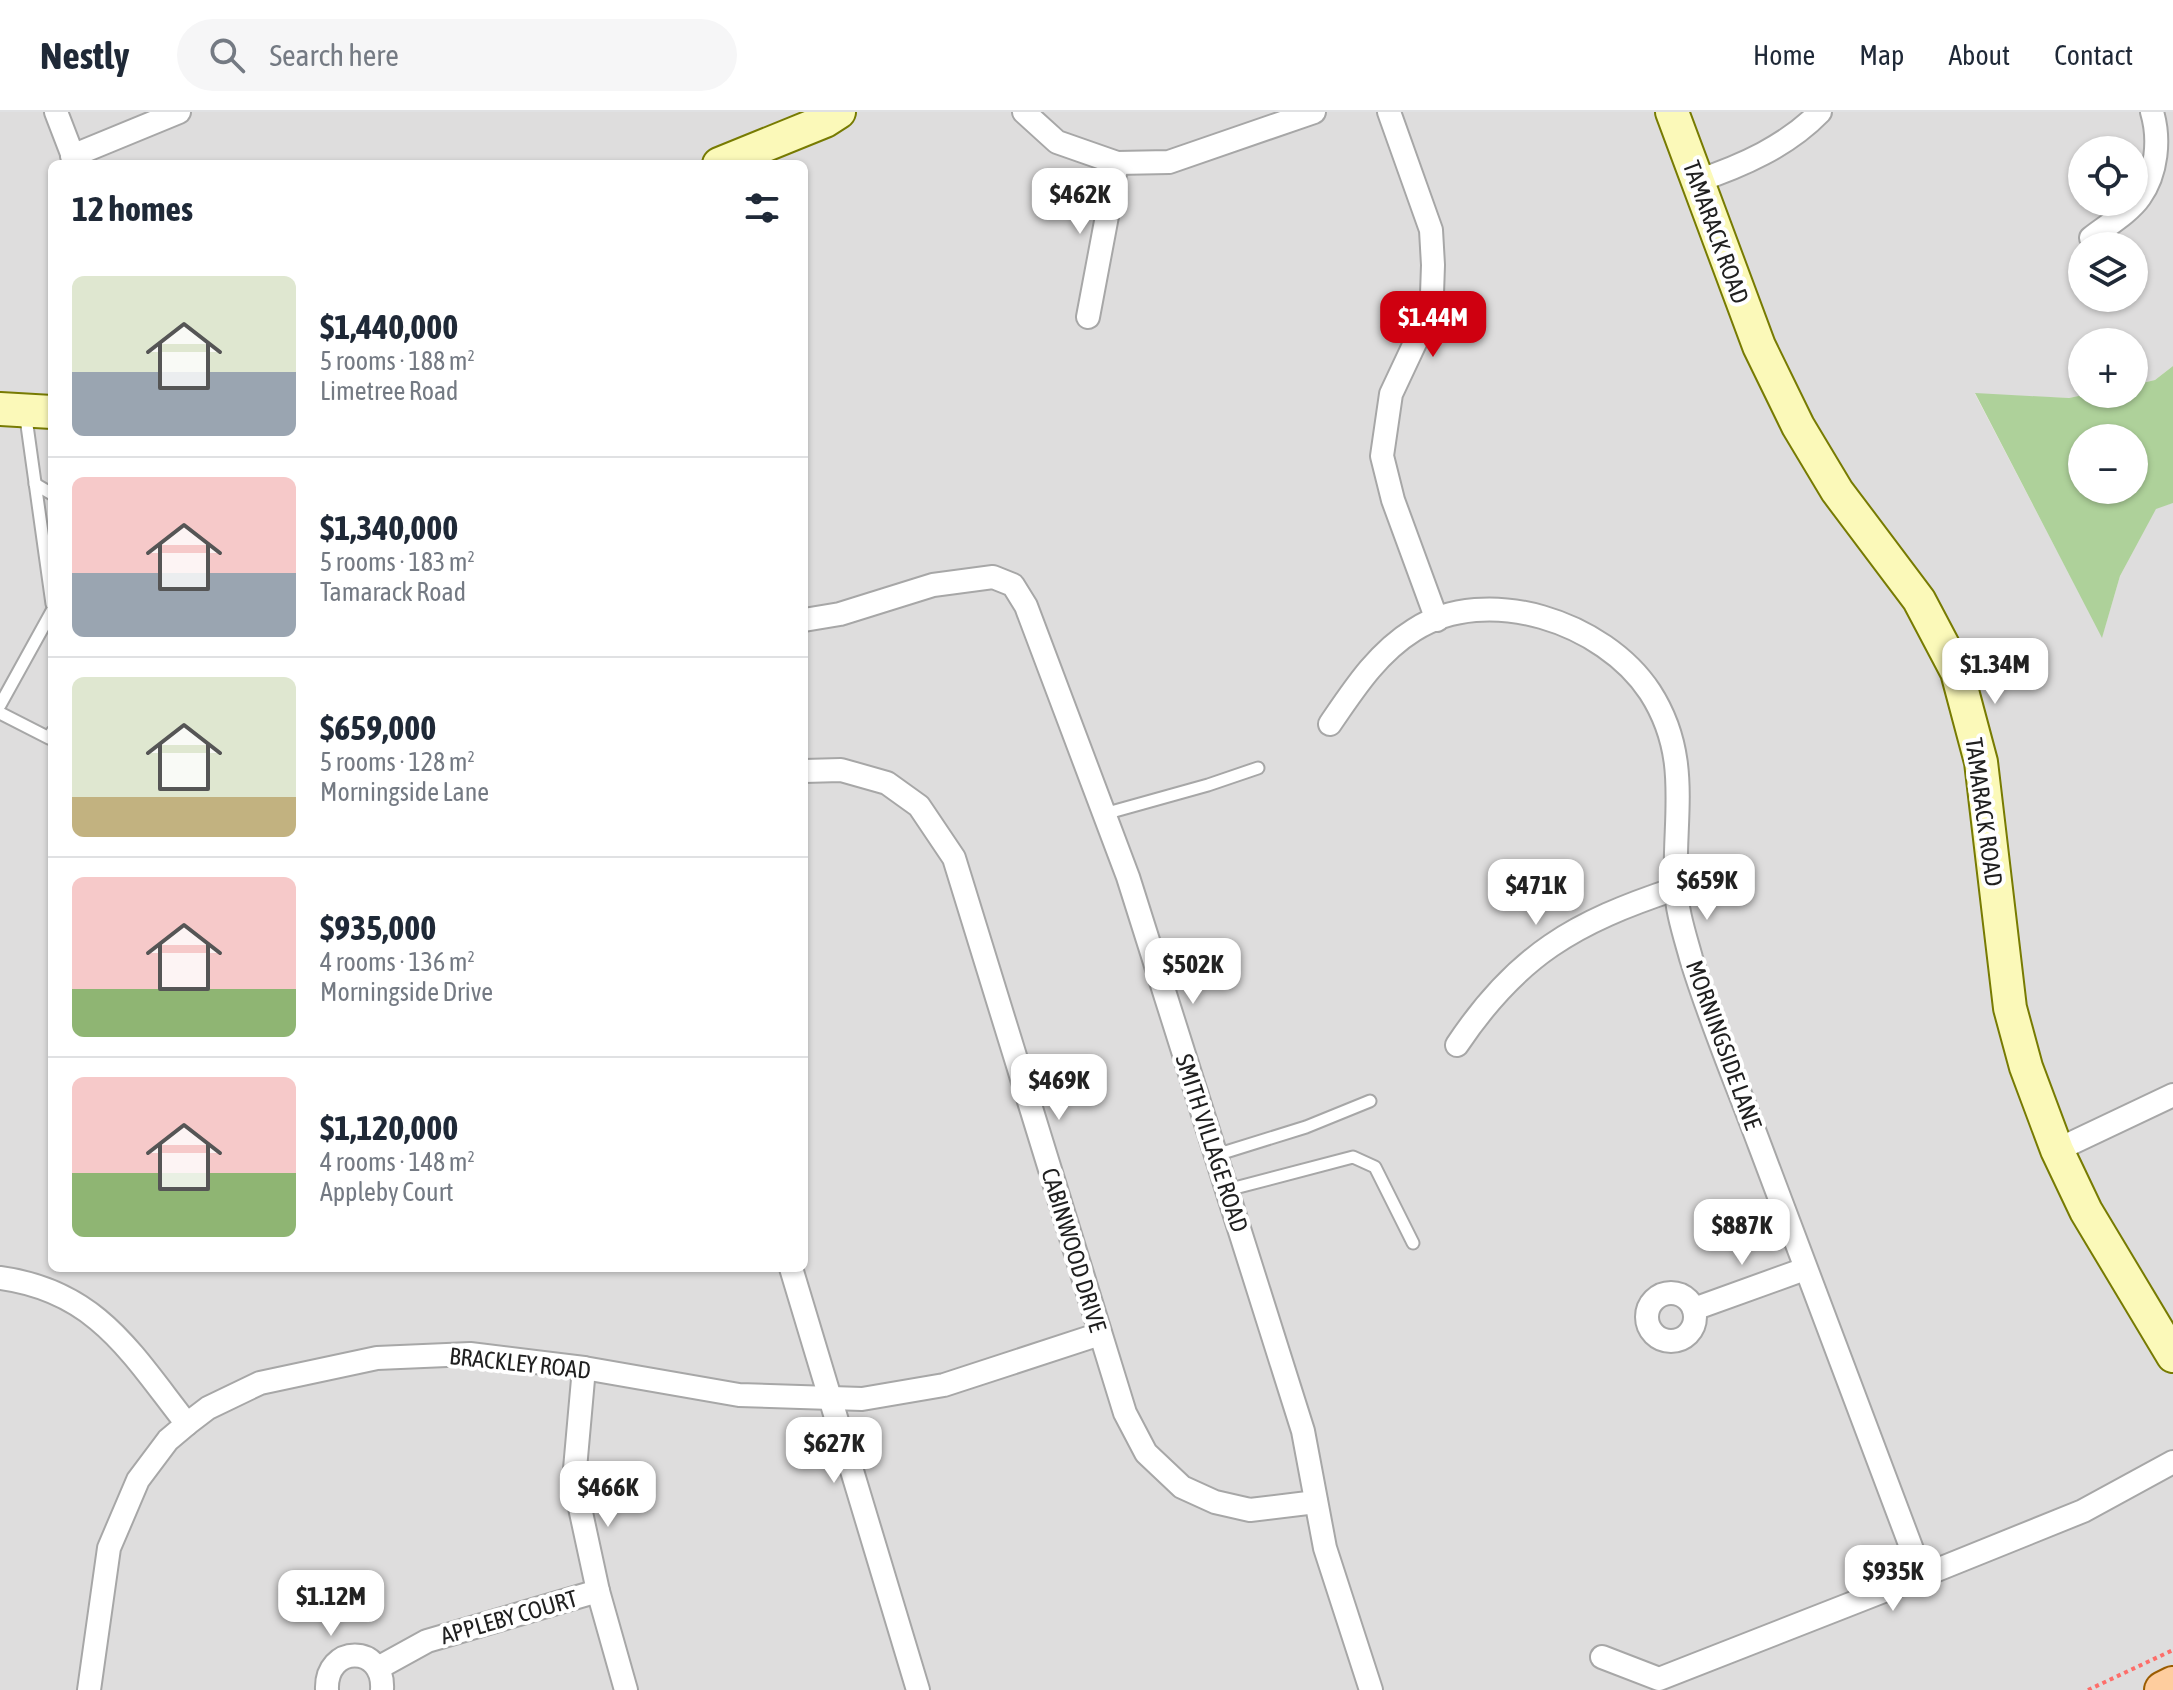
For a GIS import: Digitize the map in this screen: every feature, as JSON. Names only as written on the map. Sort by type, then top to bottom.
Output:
[{"type":"main road","points":[[2163,1690],[2173,1685]]},
{"type":"street","points":[[56,112],[74,160],[179,112]]},
{"type":"street","points":[[729,160],[825,121],[839,112]]},
{"type":"street","points":[[1024,112],[1057,142],[1117,163],[1169,162],[1314,112]]},
{"type":"street","points":[[1389,112],[1431,230],[1433,265],[1432,294],[1422,328],[1391,394],[1382,456],[1393,500],[1437,620]]},
{"type":"street","name":"TAMARACK ROAD","points":[[1672,112],[1759,346],[1798,426],[1837,491],[1919,600],[1957,672],[1981,762],[2010,1008],[2026,1067],[2057,1150],[2086,1211],[2173,1356]]},
{"type":"street","points":[[1697,181],[1735,168],[1800,132],[1820,112]]},
{"type":"street","points":[[2098,232],[2139,198],[2151,177],[2158,134],[2152,112]]},
{"type":"street","points":[[1088,317],[1117,163]]},
{"type":"street","name":"SMITH VILLAGE ROAD","points":[[808,619],[840,614],[933,585],[993,577],[1013,585],[1026,606],[1128,877],[1303,1431],[1325,1548],[1371,1690]]},
{"type":"street","name":"MORNINGSIDE LANE","points":[[1330,724],[1367,669],[1414,629],[1460,611],[1516,611],[1568,624],[1617,654],[1649,691],[1670,733],[1680,790],[1675,889],[1691,958],[1922,1576]]},
{"type":"street","name":"CABINWOOD DRIVE","points":[[808,771],[841,770],[887,783],[919,806],[954,858],[1125,1413],[1146,1453],[1182,1487],[1215,1502],[1250,1510],[1316,1502]]},
{"type":"street","points":[[1457,1045],[1492,997],[1556,940],[1620,907],[1675,889]]},
{"type":"street","points":[[2057,1150],[2173,1095]]},
{"type":"street","points":[[1694,1309],[1805,1269]]},
{"type":"street","points":[[792,1272],[918,1690]]},
{"type":"street","points":[[0,1278],[23,1281],[58,1292],[90,1311],[121,1340],[187,1424]]},
{"type":"street","name":"BRACKLEY ROAD","points":[[89,1690],[109,1548],[138,1480],[168,1440],[187,1424],[208,1408],[260,1383],[377,1358],[470,1354],[584,1368],[739,1395],[862,1399],[944,1385],[1100,1334]]},
{"type":"street","points":[[584,1368],[574,1480],[598,1591],[626,1690]]},
{"type":"street","points":[[1602,1657],[1659,1679],[2083,1511],[2173,1462]]},
{"type":"street","name":"APPLEBY COURT","points":[[327,1690],[331,1667],[349,1656],[370,1660],[380,1679],[427,1641],[598,1591]]},
{"type":"lane","points":[[26,411],[48,576]]},
{"type":"lane","points":[[35,484],[48,492]]},
{"type":"lane","points":[[0,705],[48,618]]},
{"type":"lane","points":[[0,713],[48,737]]},
{"type":"lane","points":[[1104,814],[1258,768]]},
{"type":"lane","points":[[1216,1155],[1306,1127],[1370,1101]]},
{"type":"lane","points":[[1227,1190],[1353,1157],[1375,1167],[1413,1243]]},
{"type":"path","points":[[2088,1690],[2173,1650]]},
{"type":"shaded area","points":[[0,112],[2173,112],[2173,366],[2148,382],[2148,328],[2068,328],[2068,398],[1975,394],[2102,637],[2120,576],[2156,508],[2173,503],[2173,1690],[0,1690]]},
{"type":"green space","points":[[2173,366],[2173,503],[2156,509],[2120,576],[2102,638],[1975,393],[2068,398],[2068,408],[2148,408],[2148,382]]}]
